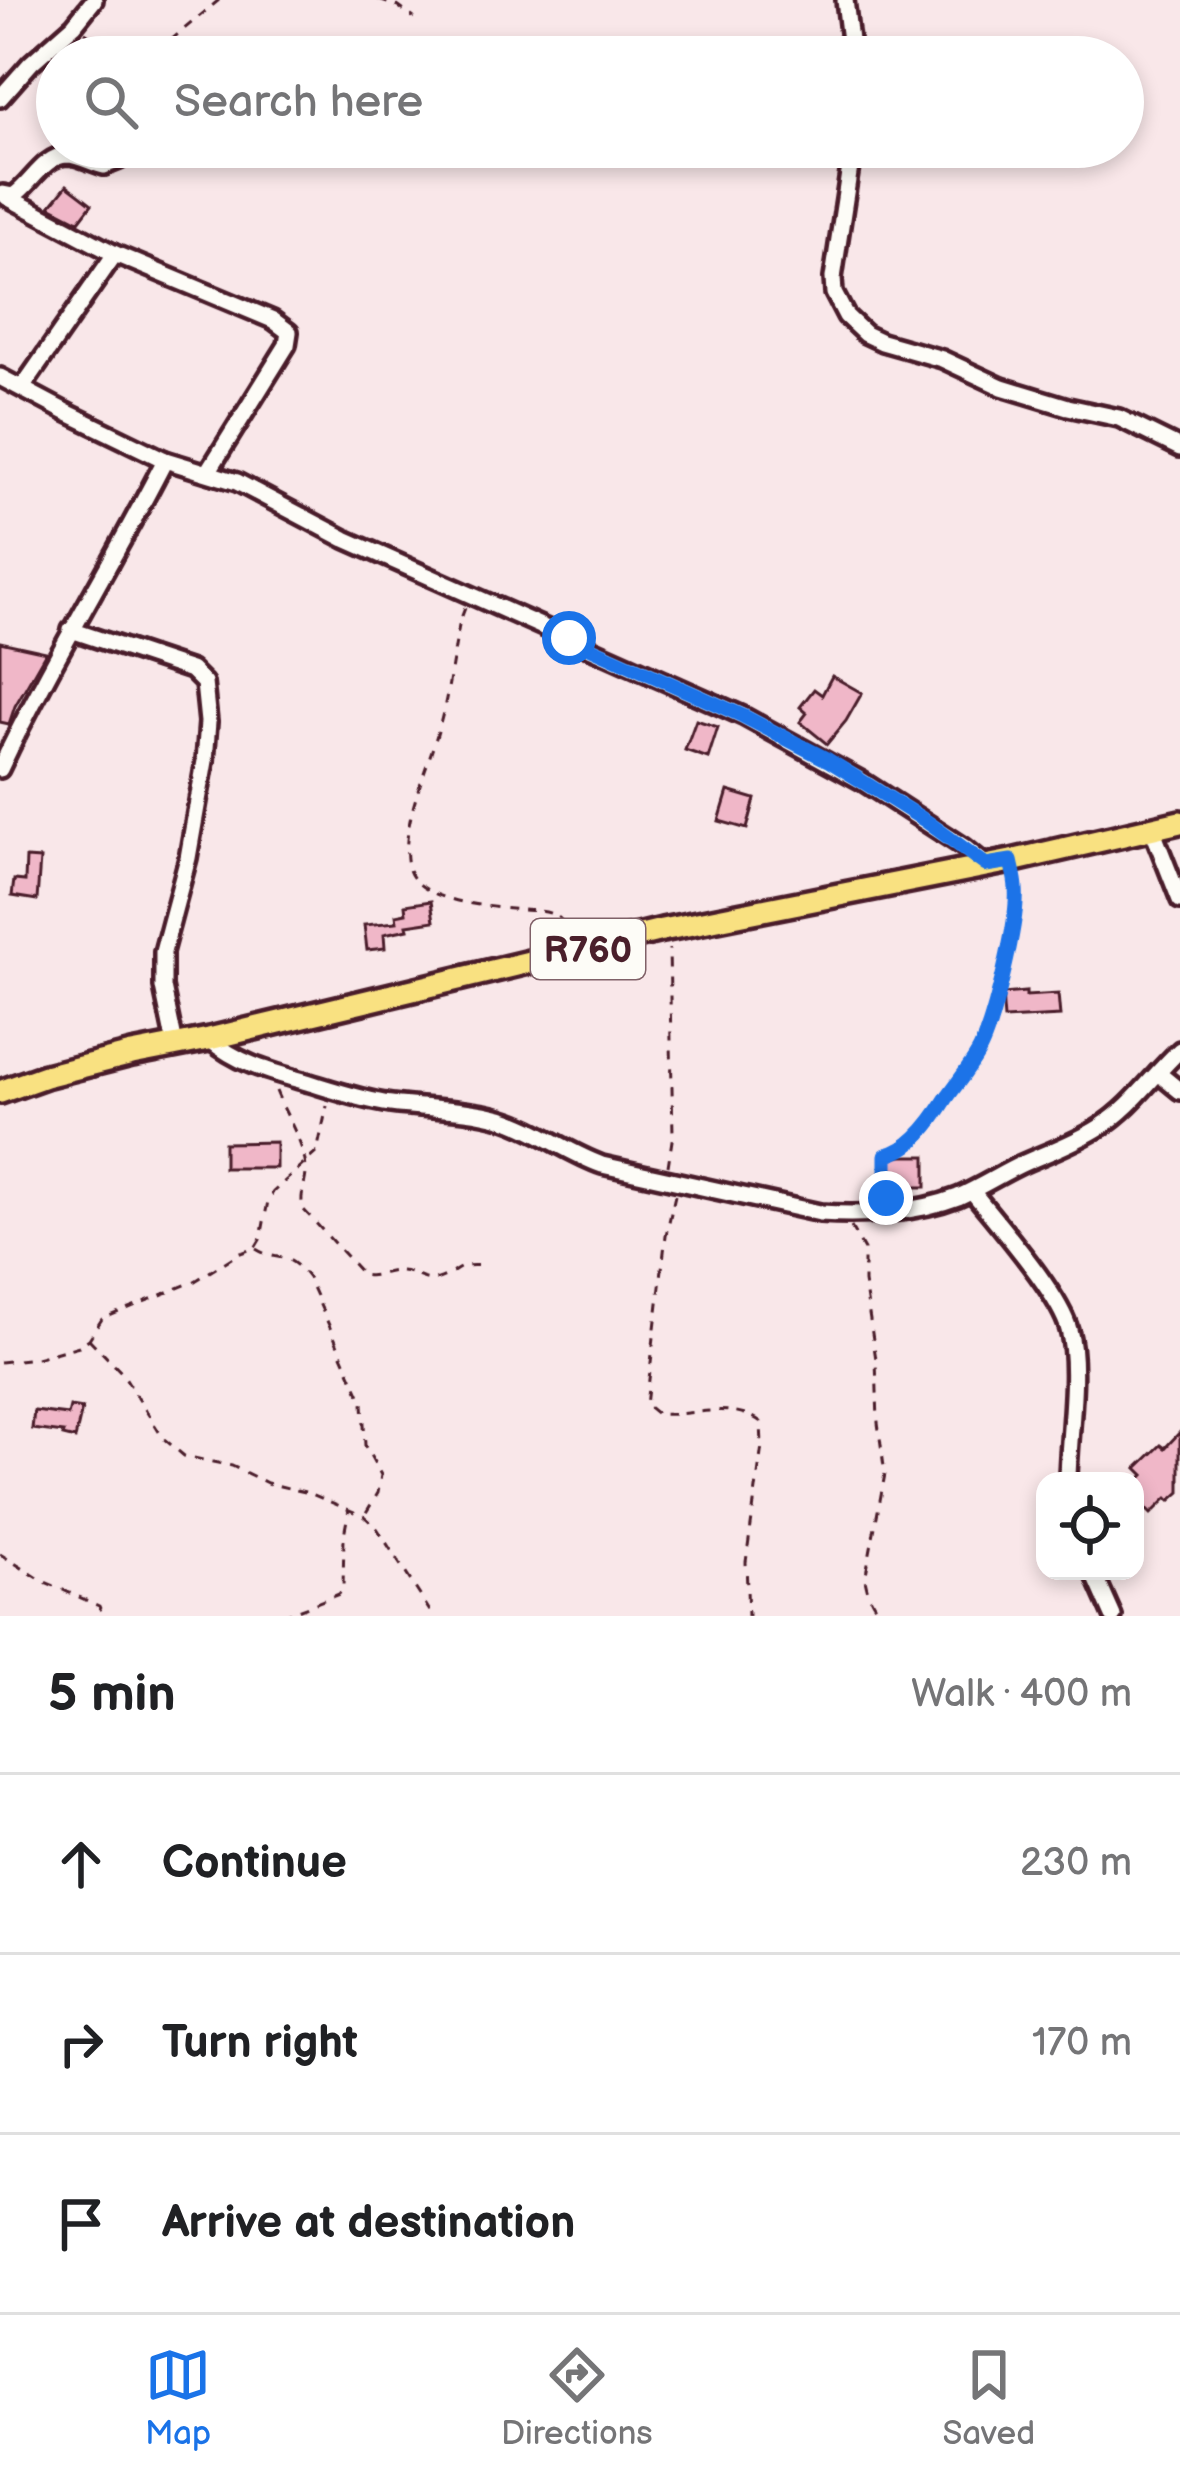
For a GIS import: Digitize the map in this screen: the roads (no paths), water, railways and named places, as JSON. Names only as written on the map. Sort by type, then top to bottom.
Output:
[{"type":"main road","name":"R760","points":[[0,1092],[45,1076],[662,930],[1011,861],[1180,822]]},
{"type":"street","points":[[62,36],[94,0]]},
{"type":"street","points":[[845,0],[849,36]]},
{"type":"street","points":[[0,98],[36,59]]},
{"type":"street","points":[[4,195],[22,190],[42,168]]},
{"type":"street","points":[[850,168],[833,278],[834,293],[853,325],[882,342],[942,359],[1002,387],[1140,426],[1180,448]]},
{"type":"street","points":[[4,195],[116,254],[273,320],[289,332],[287,345],[208,472]]},
{"type":"street","points":[[22,388],[116,254]]},
{"type":"street","points":[[0,377],[165,460],[259,492],[345,539],[770,729],[862,781],[986,865]]},
{"type":"street","points":[[0,769],[165,460]]},
{"type":"street","points":[[71,630],[191,670],[204,683],[207,694],[206,760],[188,858],[163,952],[163,987],[175,1045]]},
{"type":"street","points":[[1152,829],[1180,900]]},
{"type":"street","points":[[209,1039],[239,1060],[331,1090],[389,1104],[471,1111],[547,1136],[585,1159],[820,1214],[844,1215],[931,1205],[972,1191],[1100,1127],[1180,1050]]},
{"type":"street","points":[[1157,1073],[1180,1091]]},
{"type":"street","points":[[972,1191],[1069,1326],[1073,1363],[1068,1472]]},
{"type":"street","points":[[1097,1580],[1113,1616]]}]
